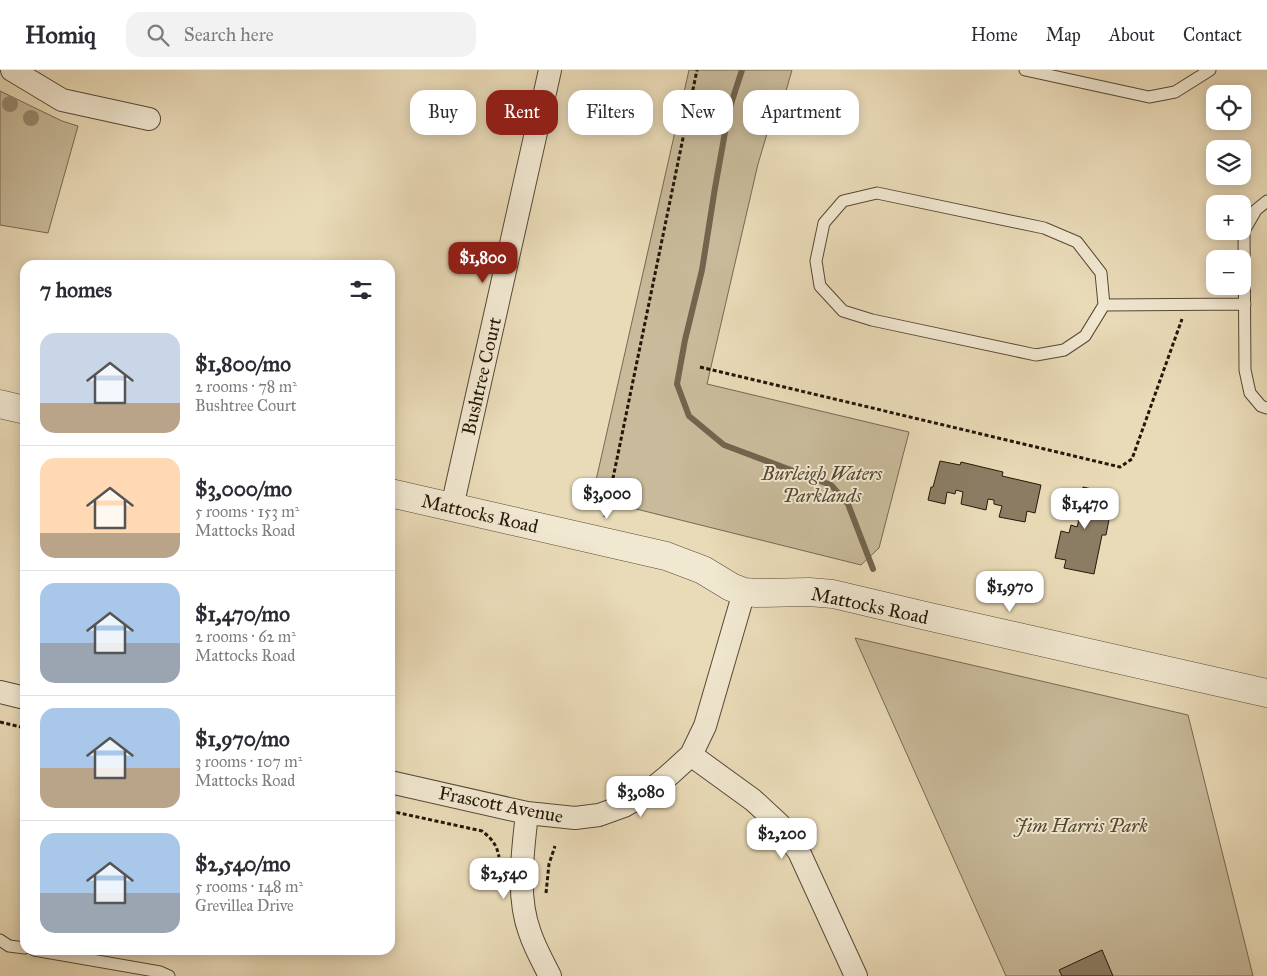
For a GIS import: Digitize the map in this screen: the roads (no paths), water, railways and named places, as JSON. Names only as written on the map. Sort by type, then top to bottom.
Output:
[{"type":"street","points":[[12,70],[62,100],[149,119]]},
{"type":"street","name":"Bushtree Court","points":[[452,507],[550,70]]},
{"type":"street","points":[[0,404],[20,409]]},
{"type":"street","name":"Mattocks Road","points":[[395,494],[666,556],[703,570],[744,592],[833,594],[1267,693]]},
{"type":"street","name":"Frascott Avenue","points":[[395,783],[527,813],[575,818],[599,815],[624,806],[647,793],[690,755],[706,726],[744,592]]},
{"type":"street","points":[[0,692],[20,697]]},
{"type":"street","points":[[690,755],[754,800],[779,824],[799,852],[856,976]]},
{"type":"street","points":[[527,813],[522,887],[524,911],[529,932],[550,976]]},
{"type":"lane","points":[[1025,70],[1149,97],[1175,92],[1210,70]]},
{"type":"lane","points":[[877,193],[1044,228],[1077,242],[1101,273],[1104,305],[1085,336],[1064,350],[1036,355],[872,320],[843,310],[820,286],[816,261],[824,223],[843,201],[877,193]]},
{"type":"lane","points":[[1267,201],[1256,210],[1244,231],[1245,370],[1250,393],[1261,406],[1267,408]]},
{"type":"lane","points":[[1104,305],[1245,304]]},
{"type":"lane","points":[[0,940],[9,946],[20,947]]},
{"type":"lane","points":[[63,955],[160,972],[168,976]]},
{"type":"waterway","points":[[742,70],[729,110],[702,270],[685,340],[677,384],[689,416],[724,445],[831,485],[848,504],[873,569]]},
{"type":"park label","name":"Burleigh Waters Parklands","points":[[822,484]]},
{"type":"park label","name":"Jim Harris Park","points":[[1081,825]]}]
